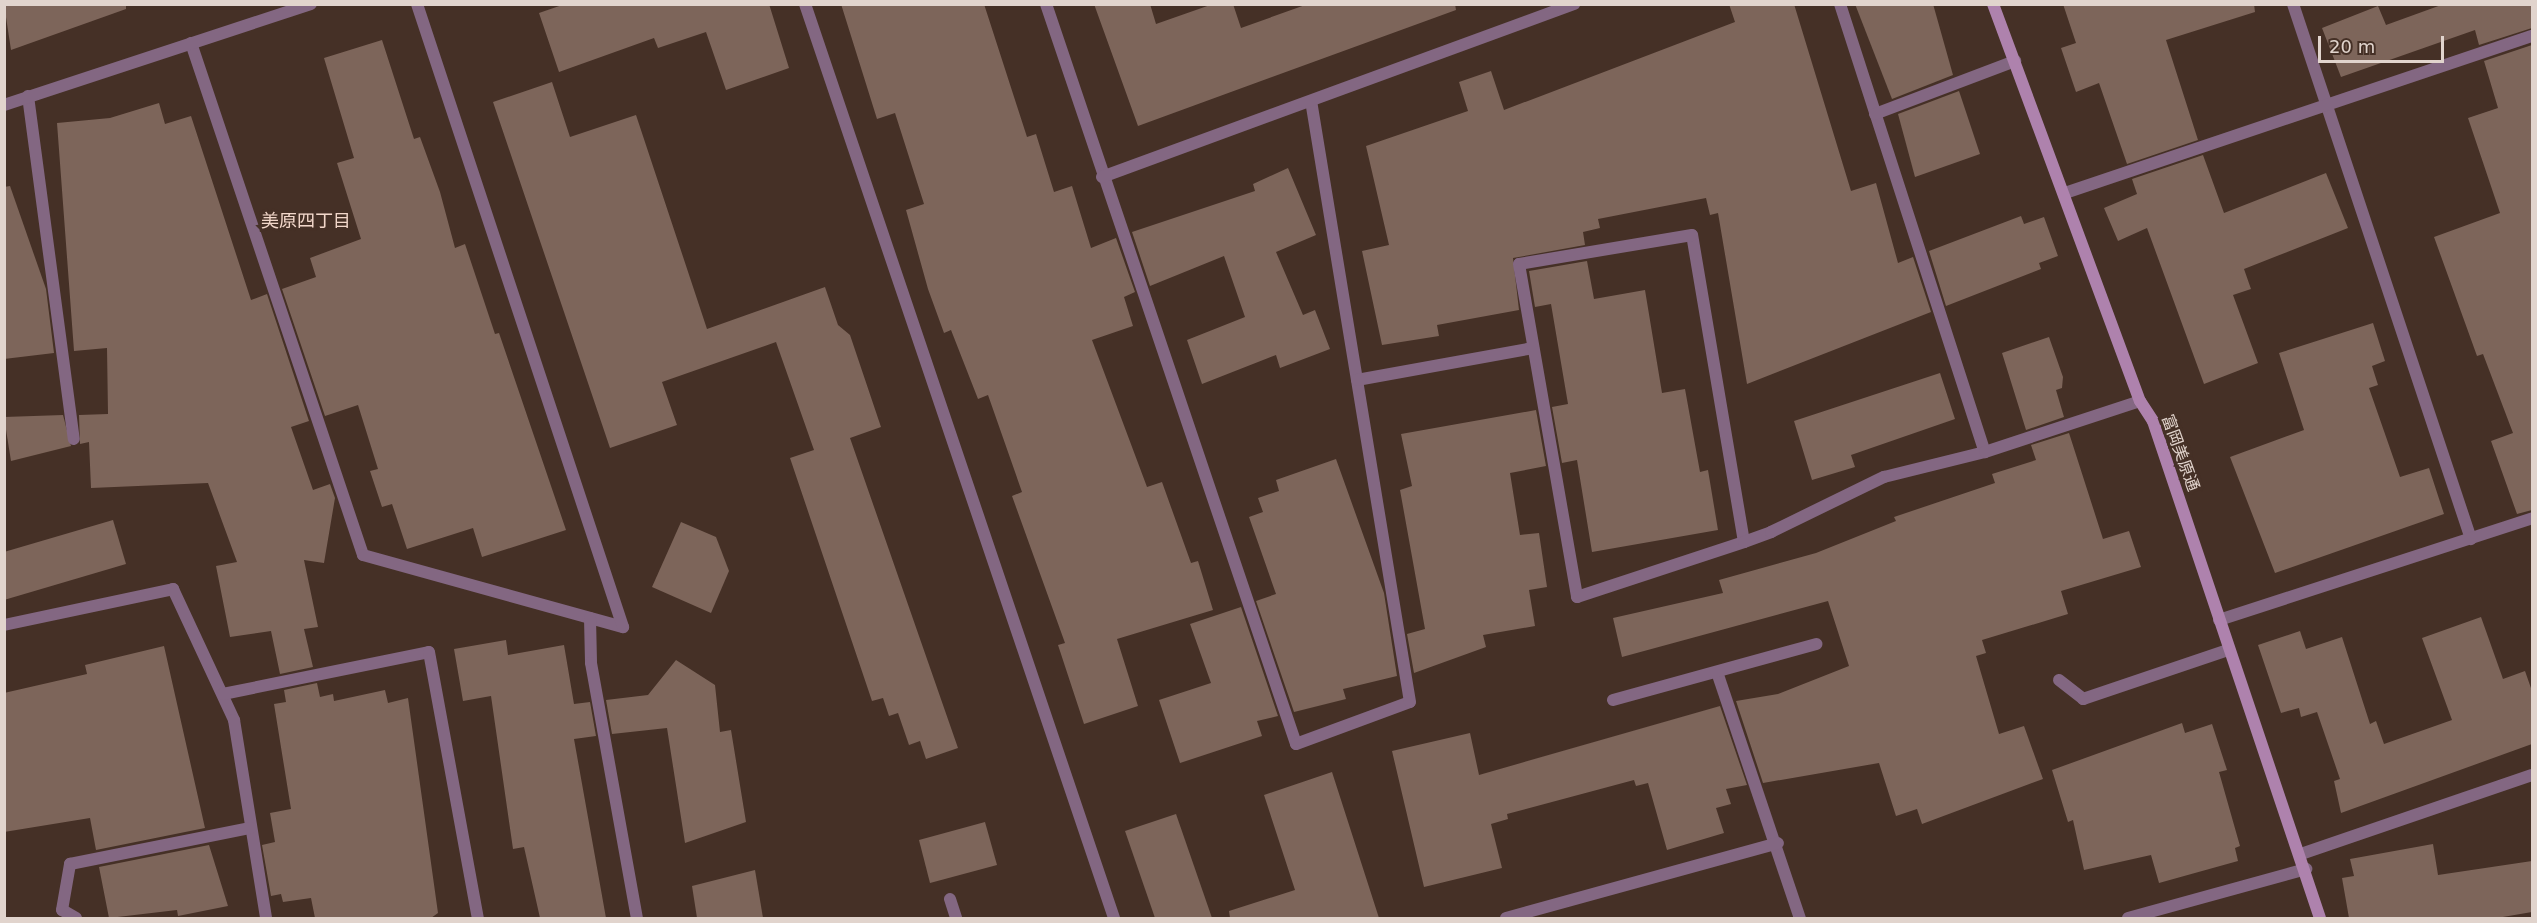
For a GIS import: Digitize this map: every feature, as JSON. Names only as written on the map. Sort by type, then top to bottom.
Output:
[{"type":"street","points":[[191,43],[363,555],[623,627],[417,4]]},
{"type":"street","points":[[805,4],[1114,918]]},
{"type":"street","points":[[1047,4],[1102,177],[1296,744],[1410,702],[1311,101]]},
{"type":"street","points":[[1102,177],[1574,4]]},
{"type":"street","points":[[1840,4],[1985,452]]},
{"type":"street","name":"富岡美原通","points":[[1994,4],[2140,401],[2153,421],[2228,650],[2301,854],[2320,918]]},
{"type":"street","points":[[2294,4],[2471,539]]},
{"type":"street","points":[[4,105],[303,6]]},
{"type":"street","points":[[2065,193],[2328,108],[2532,36]]},
{"type":"street","points":[[1875,114],[2015,61]]},
{"type":"street","points":[[28,96],[74,439]]},
{"type":"street","points":[[1744,542],[1692,235],[1519,264],[1577,597],[1744,542],[1884,477],[1985,452],[2140,401]]},
{"type":"street","points":[[1357,380],[1533,348]]},
{"type":"street","points":[[2219,620],[2532,518]]},
{"type":"street","points":[[4,625],[173,589],[234,720],[266,918]]},
{"type":"street","points":[[590,618],[591,663],[637,918]]},
{"type":"street","points":[[1613,700],[1816,644]]},
{"type":"street","points":[[2059,680],[2083,699],[2228,650]]},
{"type":"street","points":[[223,694],[429,652],[478,918]]},
{"type":"street","points":[[1717,672],[1778,843],[1800,918]]},
{"type":"street","points":[[2301,854],[2532,776]]},
{"type":"street","points":[[76,918],[62,910],[70,864],[250,828]]},
{"type":"street","points":[[1506,918],[1778,843]]},
{"type":"street","points":[[2127,918],[2306,869]]},
{"type":"street","points":[[950,899],[956,918]]},
{"type":"building","points":[[4,4],[126,4],[126,9],[11,50]]},
{"type":"building","points":[[565,4],[769,4],[789,68],[726,90],[706,32],[658,48],[654,38],[559,72],[539,13]]},
{"type":"building","points":[[841,4],[984,4],[1027,137],[1036,134],[1054,192],[1072,186],[1091,248],[1116,238],[1135,292],[1124,297],[1133,326],[1092,340],[1147,487],[1162,482],[1191,563],[1198,561],[1213,610],[1117,639],[1138,706],[1084,724],[1058,645],[1065,643],[1012,496],[1022,492],[988,395],[978,399],[951,330],[944,333],[928,289],[906,210],[924,204],[895,113],[877,119]]},
{"type":"building","points":[[1094,4],[1150,4],[1156,24],[1213,4],[1233,4],[1241,28],[1308,4],[1455,4],[1456,10],[1138,126]]},
{"type":"building","points":[[1729,4],[1794,4],[1851,191],[1876,183],[1898,263],[1913,257],[1931,312],[1747,384],[1718,213],[1710,215],[1706,198],[1598,219],[1600,228],[1583,232],[1585,245],[1513,258],[1519,310],[1437,325],[1439,336],[1382,345],[1362,251],[1389,245],[1366,146],[1468,111],[1459,82],[1491,71],[1504,110],[1735,22]]},
{"type":"building","points":[[1855,4],[1933,4],[1953,75],[1892,99]]},
{"type":"building","points":[[2063,4],[2254,4],[2255,12],[2166,40],[2198,140],[2127,164],[2099,83],[2076,92],[2061,48],[2076,43]]},
{"type":"building","points":[[2444,4],[2532,4],[2532,28],[2479,45],[2475,30],[2341,77],[2322,28],[2378,6],[2386,25]]},
{"type":"building","points":[[382,40],[414,139],[420,137],[440,192],[455,248],[465,244],[495,334],[499,333],[566,530],[482,557],[473,528],[407,549],[392,504],[382,507],[370,471],[378,469],[358,405],[325,416],[282,289],[316,277],[310,258],[361,239],[337,163],[354,158],[324,58]]},
{"type":"building","points":[[2532,45],[2532,510],[2517,514],[2491,441],[2513,433],[2483,354],[2477,356],[2434,237],[2500,213],[2468,118],[2498,108],[2484,61]]},
{"type":"building","points":[[552,82],[570,137],[636,115],[707,329],[825,287],[838,325],[850,335],[881,427],[850,438],[958,748],[926,759],[920,741],[909,745],[898,713],[889,716],[883,698],[872,701],[790,458],[814,450],[776,342],[662,382],[677,425],[610,448],[493,102]]},
{"type":"building","points":[[1959,91],[1980,154],[1915,177],[1898,114]]},
{"type":"building","points":[[159,103],[165,124],[191,116],[251,300],[267,294],[309,421],[291,427],[313,490],[330,484],[335,498],[324,563],[304,560],[318,627],[304,629],[313,667],[280,674],[271,631],[230,637],[216,566],[237,562],[208,483],[91,488],[89,442],[80,444],[79,415],[108,414],[107,348],[74,351],[57,123],[110,118]]},
{"type":"building","points":[[2203,155],[2224,213],[2326,173],[2348,228],[2244,269],[2251,289],[2233,295],[2258,363],[2204,384],[2147,228],[2118,241],[2104,208],[2137,194],[2132,179]]},
{"type":"building","points":[[1288,168],[1316,235],[1276,252],[1303,315],[1315,310],[1330,349],[1280,368],[1276,355],[1202,384],[1187,340],[1245,317],[1224,256],[1150,286],[1132,232],[1255,191],[1253,184]]},
{"type":"building","points":[[10,186],[46,289],[54,353],[4,359],[4,187]]},
{"type":"building","points":[[2021,216],[2024,224],[2044,217],[2058,256],[2039,263],[2041,269],[1946,306],[1929,251]]},
{"type":"building","points":[[1587,261],[1594,299],[1645,290],[1662,393],[1685,389],[1700,472],[1708,470],[1718,530],[1592,552],[1577,460],[1562,463],[1552,407],[1568,404],[1551,304],[1535,307],[1529,271]]},
{"type":"building","points":[[2373,323],[2385,361],[2372,366],[2378,385],[2369,388],[2400,477],[2429,468],[2444,514],[2275,573],[2230,457],[2304,430],[2279,353]]},
{"type":"building","points":[[2049,337],[2063,377],[2062,388],[2056,390],[2064,417],[2026,430],[2002,353]]},
{"type":"building","points":[[1940,373],[1955,419],[1851,455],[1855,467],[1812,480],[1794,421]]},
{"type":"building","points":[[1536,410],[1546,466],[1510,473],[1520,535],[1539,533],[1547,587],[1529,590],[1535,626],[1483,635],[1486,647],[1414,673],[1407,634],[1425,629],[1400,490],[1412,486],[1401,434]]},
{"type":"building","points":[[63,415],[71,446],[11,461],[4,417]]},
{"type":"building","points":[[2069,433],[2103,539],[2129,531],[2141,567],[2061,591],[2068,614],[1982,640],[1986,653],[1976,656],[1999,734],[2024,726],[2043,779],[1922,824],[1917,809],[1896,816],[1879,763],[1763,783],[1736,701],[1778,694],[1849,666],[1828,601],[1622,657],[1613,618],[1723,593],[1719,580],[1816,553],[1896,521],[1894,517],[1995,483],[1992,474],[2036,460],[2031,445]]},
{"type":"building","points":[[1336,459],[1384,593],[1397,676],[1343,689],[1346,699],[1294,712],[1256,601],[1276,594],[1249,517],[1263,512],[1258,498],[1279,491],[1276,480]]},
{"type":"building","points":[[113,520],[126,564],[4,600],[4,552]]},
{"type":"building","points":[[681,522],[716,537],[729,571],[711,613],[652,587]]},
{"type":"building","points":[[1241,607],[1278,716],[1257,721],[1262,736],[1180,763],[1159,700],[1211,683],[1190,624]]},
{"type":"building","points":[[2481,617],[2503,679],[2525,671],[2532,691],[2532,744],[2341,813],[2334,781],[2340,779],[2317,712],[2301,717],[2299,708],[2281,713],[2258,645],[2300,631],[2306,649],[2342,637],[2370,724],[2376,721],[2384,744],[2452,720],[2422,638]]},
{"type":"building","points":[[506,640],[508,655],[564,645],[574,704],[590,702],[596,736],[574,739],[606,918],[540,918],[524,847],[513,849],[491,696],[463,701],[454,649]]},
{"type":"building","points":[[164,646],[205,828],[96,850],[90,818],[4,832],[4,693],[87,674],[85,665]]},
{"type":"building","points":[[676,660],[715,685],[720,732],[731,730],[746,822],[685,843],[667,728],[612,734],[606,700],[648,695]]},
{"type":"building","points":[[317,683],[320,697],[333,694],[334,701],[385,690],[388,703],[408,698],[438,913],[431,918],[315,918],[311,898],[283,902],[281,894],[271,896],[262,845],[275,842],[270,813],[291,809],[274,704],[286,702],[284,690]]},
{"type":"building","points":[[1720,706],[1747,785],[1726,789],[1731,804],[1716,808],[1724,833],[1667,850],[1648,783],[1636,786],[1634,780],[1507,814],[1508,819],[1491,824],[1502,868],[1424,887],[1392,751],[1470,733],[1479,775]]},
{"type":"building","points":[[2182,723],[2185,733],[2212,724],[2227,770],[2219,772],[2240,846],[2235,848],[2238,861],[2159,883],[2151,855],[2084,870],[2073,820],[2068,822],[2052,770]]},
{"type":"building","points":[[1332,772],[1379,918],[1230,918],[1229,911],[1295,890],[1264,795]]},
{"type":"building","points":[[1176,814],[1212,918],[1155,918],[1125,831]]},
{"type":"building","points":[[985,822],[997,865],[930,883],[919,840]]},
{"type":"building","points":[[2433,844],[2438,875],[2532,861],[2532,912],[2497,918],[2349,918],[2342,878],[2354,876],[2350,859]]},
{"type":"building","points":[[209,845],[228,906],[178,916],[177,910],[109,918],[99,867]]},
{"type":"building","points":[[755,870],[763,918],[697,918],[692,886]]},
{"type":"district","name":"美原四丁目","points":[[306,221]]}]
